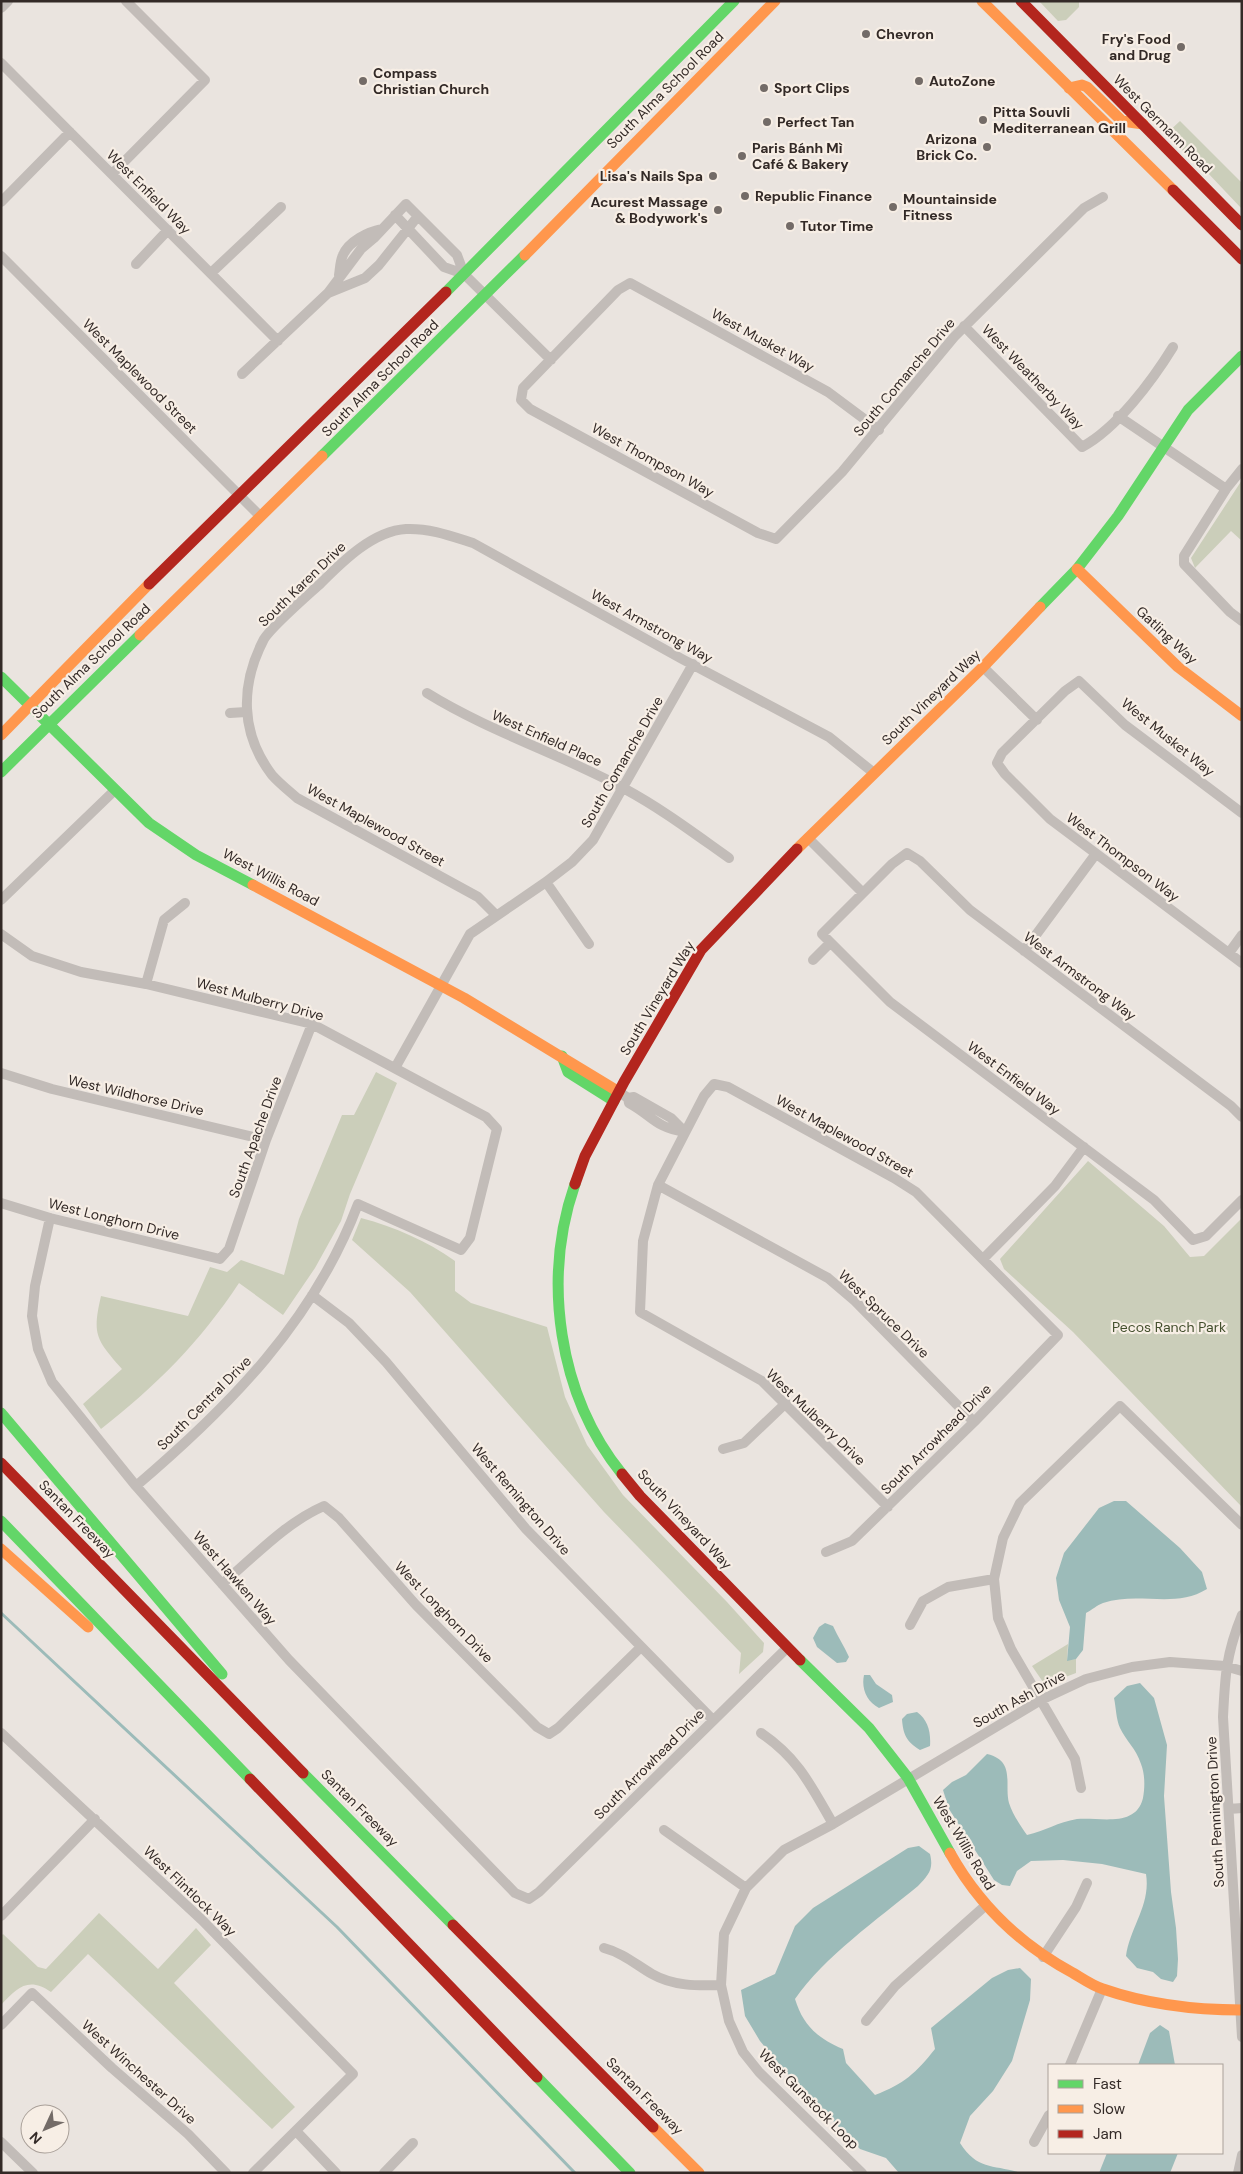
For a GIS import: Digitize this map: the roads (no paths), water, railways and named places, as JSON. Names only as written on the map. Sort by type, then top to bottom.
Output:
[{"type":"main road","name":"South Alma School Road","points":[[1,735],[239,495],[464,274],[734,1]]},
{"type":"main road","name":"South Alma School Road","points":[[1,772],[486,294],[614,162],[775,1]]},
{"type":"main road","points":[[982,1],[1242,258]]},
{"type":"main road","name":"West Germann Road","points":[[1021,1],[1242,225]]},
{"type":"main road","points":[[1069,88],[1082,84],[1088,87],[1122,121],[1143,124]]},
{"type":"main road","name":"South Vineyard Way","points":[[787,1648],[640,1496],[615,1465],[594,1433],[580,1400],[564,1347],[558,1293],[558,1265],[567,1207],[585,1156],[620,1097],[701,950],[808,838],[983,667],[1077,569],[1118,516],[1162,446],[1188,410],[1242,356]]},
{"type":"main road","name":"Gatling Way","points":[[1077,569],[1178,667],[1242,716]]},
{"type":"main road","name":"West Willis Road","points":[[1,677],[149,823],[196,855],[324,922],[562,1056],[568,1072],[597,1092],[620,1097]]},
{"type":"main road","points":[[1,1413],[333,1804]]},
{"type":"main road","name":"Santan Freeway","points":[[1,1463],[333,1804],[700,2173]]},
{"type":"main road","points":[[1,1521],[629,2173]]},
{"type":"main road","points":[[1,1549],[203,1732]]},
{"type":"main road","name":"West Willis Road","points":[[787,1648],[870,1728],[908,1778],[962,1875],[985,1906],[1043,1957],[1102,1989],[1167,2006],[1203,2010],[1241,2010]]},
{"type":"street","points":[[1,8],[8,1]]},
{"type":"street","points":[[112,174],[205,80],[126,1]]},
{"type":"street","name":"West Enfield Way","points":[[1,63],[278,341]]},
{"type":"street","points":[[1,202],[70,132]]},
{"type":"street","name":"South Comanche Drive","points":[[776,539],[842,472],[878,430],[927,367],[964,326],[1084,208],[1103,198]]},
{"type":"street","points":[[242,374],[328,293],[361,249],[406,204],[457,255],[464,274]]},
{"type":"street","points":[[212,273],[281,207]]},
{"type":"street","points":[[395,215],[444,267],[464,274],[551,360]]},
{"type":"street","points":[[328,293],[365,278],[379,266],[418,216]]},
{"type":"street","points":[[136,264],[168,230]]},
{"type":"street","name":"West Maplewood Street","points":[[1,256],[260,516]]},
{"type":"street","name":"West Musket Way","points":[[551,360],[618,290],[630,283],[828,392],[878,430]]},
{"type":"street","name":"West Weatherby Way","points":[[964,326],[1082,447],[1093,441],[1118,416]]},
{"type":"street","points":[[1173,347],[1141,393],[1118,416],[1226,489]]},
{"type":"street","name":"West Thompson Way","points":[[551,360],[523,388],[521,400],[539,414],[758,532],[776,539]]},
{"type":"street","points":[[1242,469],[1226,489],[1184,556],[1184,564],[1230,612],[1242,621]]},
{"type":"street","name":"West Armstrong Way","points":[[405,529],[436,531],[473,543],[829,737],[874,773]]},
{"type":"street","name":"South Karen Drive","points":[[254,746],[246,712],[247,686],[265,638],[353,552],[379,538],[405,529]]},
{"type":"street","name":"South Comanche Drive","points":[[395,1068],[470,934],[546,882],[572,862],[593,840],[693,664]]},
{"type":"street","points":[[983,667],[1037,720]]},
{"type":"street","name":"West Musket Way","points":[[1037,720],[1065,690],[1079,681],[1125,725],[1242,812]]},
{"type":"street","name":"West Enfield Place","points":[[427,693],[489,728],[624,788],[668,814],[729,858]]},
{"type":"street","points":[[230,713],[246,712]]},
{"type":"street","name":"West Thompson Way","points":[[1037,720],[1002,753],[998,763],[1005,774],[1050,819],[1242,963]]},
{"type":"street","name":"West Maplewood Street","points":[[254,746],[272,776],[297,798],[478,897],[496,915]]},
{"type":"street","points":[[1,900],[115,790]]},
{"type":"street","points":[[808,838],[863,894]]},
{"type":"street","name":"West Armstrong Way","points":[[863,894],[892,864],[907,853],[920,861],[970,910],[1231,1106],[1242,1117]]},
{"type":"street","points":[[1024,951],[1096,855]]},
{"type":"street","points":[[546,882],[589,944]]},
{"type":"street","name":"West Enfield Way","points":[[863,894],[822,934],[890,1002],[1154,1200],[1193,1240],[1206,1236],[1242,1200]]},
{"type":"street","points":[[146,984],[164,920],[185,903]]},
{"type":"street","name":"West Mulberry Drive","points":[[1,934],[32,956],[81,972],[146,984],[312,1024],[486,1117],[497,1129],[470,1238],[461,1250],[358,1204]]},
{"type":"street","points":[[1228,953],[1242,935]]},
{"type":"street","points":[[813,960],[830,943]]},
{"type":"street","name":"South Apache Drive","points":[[220,1259],[229,1250],[266,1140],[312,1024]]},
{"type":"street","name":"West Wildhorse Drive","points":[[1,1073],[52,1090],[266,1140]]},
{"type":"street","name":"West Maplewood Street","points":[[685,1132],[704,1096],[714,1084],[728,1087],[916,1192],[1058,1335]]},
{"type":"street","name":"West Willis Road","points":[[620,1097],[634,1097],[671,1118],[685,1132]]},
{"type":"street","points":[[658,1186],[685,1132]]},
{"type":"street","points":[[983,1259],[1055,1186],[1084,1148]]},
{"type":"street","name":"West Mulberry Drive","points":[[658,1186],[643,1241],[640,1312],[762,1381],[888,1507]]},
{"type":"street","name":"West Spruce Drive","points":[[658,1186],[828,1278],[854,1301],[974,1422]]},
{"type":"street","name":"West Longhorn Drive","points":[[1,1203],[50,1218],[220,1259]]},
{"type":"street","name":"South Central Drive","points":[[136,1486],[174,1454],[243,1387],[264,1362],[312,1296],[341,1244],[358,1204]]},
{"type":"street","name":"West Hawken Way","points":[[50,1218],[35,1286],[32,1316],[38,1349],[52,1382],[62,1397],[136,1486],[324,1699],[515,1893],[529,1899]]},
{"type":"street","name":"West Remington Drive","points":[[312,1296],[349,1322],[386,1362],[526,1529],[712,1720]]},
{"type":"street","name":"South Arrowhead Drive","points":[[826,1552],[852,1541],[974,1422],[1058,1335]]},
{"type":"street","points":[[723,1449],[744,1443],[786,1403]]},
{"type":"street","points":[[1081,1788],[1076,1759],[1011,1649],[998,1618],[994,1579],[1003,1538],[1020,1503],[1120,1406],[1242,1525]]},
{"type":"street","name":"West Longhorn Drive","points":[[222,1584],[278,1535],[311,1511],[324,1506],[339,1518],[416,1605],[537,1727],[549,1734],[558,1728],[641,1647]]},
{"type":"street","points":[[910,1625],[923,1601],[948,1588],[994,1579]]},
{"type":"street","name":"South Pennington Drive","points":[[1241,2010],[1223,1717],[1225,1666],[1242,1615]]},
{"type":"street","name":"South Arrowhead Drive","points":[[529,1899],[546,1885],[787,1648]]},
{"type":"street","name":"South Ash Drive","points":[[908,1778],[1041,1700],[1086,1679],[1132,1667],[1170,1662],[1225,1666],[1242,1671]]},
{"type":"street","name":"West Flintlock Way","points":[[1,1733],[202,1920],[353,2074],[296,2131]]},
{"type":"street","points":[[761,1733],[780,1746],[801,1768],[833,1824]]},
{"type":"street","name":"West Gunstock Loop","points":[[862,2173],[759,2072],[743,2052],[729,2021],[721,1984],[724,1934],[746,1888],[784,1850],[833,1824],[908,1778]]},
{"type":"street","points":[[1229,1809],[1242,1808]]},
{"type":"street","points":[[1,1916],[95,1819]]},
{"type":"street","points":[[664,1830],[746,1888]]},
{"type":"street","points":[[1043,1957],[1076,1907],[1087,1883]]},
{"type":"street","points":[[866,2021],[902,1980],[985,1906]]},
{"type":"street","points":[[604,1948],[620,1952],[653,1975],[673,1982],[696,1986],[721,1984]]},
{"type":"street","points":[[1070,2064],[1102,1989]]},
{"type":"street","name":"West Winchester Drive","points":[[1,2025],[32,1993],[112,2068],[188,2134],[226,2173]]},
{"type":"street","points":[[1241,2010],[1242,2037]]},
{"type":"street","points":[[1034,2142],[1048,2117]]},
{"type":"street","points":[[253,2173],[296,2131],[336,2173]]},
{"type":"street","points":[[1,2142],[33,2173]]},
{"type":"street","points":[[384,2173],[413,2144]]},
{"type":"street","points":[[1238,2173],[1242,2155]]},
{"type":"water","points":[[1114,1501],[1126,1501],[1180,1548],[1202,1572],[1207,1589],[1195,1595],[1182,1598],[1116,1600],[1101,1604],[1086,1613],[1083,1650],[1076,1659],[1067,1661],[1070,1627],[1059,1600],[1056,1578],[1064,1553],[1099,1508]]},
{"type":"water","points":[[825,1623],[833,1626],[849,1657],[846,1662],[837,1663],[817,1647],[813,1638],[819,1627]]},
{"type":"water","points":[[864,1675],[870,1675],[876,1684],[892,1695],[893,1702],[879,1708],[871,1702],[864,1690]]},
{"type":"water","points":[[1140,1683],[1154,1698],[1167,1745],[1164,1796],[1178,1959],[1177,1976],[1173,1982],[1161,1979],[1153,1972],[1137,1968],[1126,1956],[1128,1945],[1146,1896],[1146,1874],[1102,1864],[1063,1860],[1031,1861],[1017,1871],[1010,1886],[1002,1885],[994,1880],[949,1809],[943,1790],[952,1782],[966,1775],[987,1754],[996,1757],[1005,1768],[1009,1803],[1027,1835],[1077,1819],[1116,1819],[1133,1814],[1143,1798],[1143,1772],[1136,1753],[1120,1728],[1114,1698],[1127,1686]]},
{"type":"water","points":[[917,1712],[926,1723],[930,1736],[930,1746],[920,1750],[906,1738],[902,1719],[907,1714]]},
{"type":"water","points":[[919,1846],[930,1854],[931,1868],[925,1879],[836,1953],[807,1983],[795,1999],[802,2016],[812,2030],[843,2049],[846,2063],[875,2095],[894,2087],[909,2077],[935,2049],[931,2028],[992,1978],[1008,1970],[1020,1968],[1031,1979],[1030,2000],[1012,2061],[993,2091],[970,2116],[960,2143],[973,2158],[980,2162],[1021,2173],[899,2173],[886,2158],[860,2149],[786,2072],[760,2041],[745,2016],[741,1990],[775,1974],[795,1926],[813,1908],[908,1848]]},
{"type":"water","points":[[1160,2025],[1169,2031],[1175,2064],[1138,2064],[1150,2033]]},
{"type":"water","points":[[1107,2154],[1178,2154],[1170,2173],[1099,2173]]},
{"type":"waterway","points":[[1,1613],[337,1927],[575,2173]]},
{"type":"place","name":"Chevron","points":[[866,34]]},
{"type":"place","name":"Fry's Food and Drug","points":[[1181,47]]},
{"type":"place","name":"Compass Christian Church","points":[[363,81]]},
{"type":"place","name":"AutoZone","points":[[919,81]]},
{"type":"place","name":"Sport Clips","points":[[764,88]]},
{"type":"place","name":"Pitta Souvli Mediterranean Grill","points":[[983,120]]},
{"type":"place","name":"Perfect Tan","points":[[767,122]]},
{"type":"place","name":"Arizona Brick Co.","points":[[987,147]]},
{"type":"place","name":"Paris Bánh Mì Café & Bakery","points":[[742,156]]},
{"type":"place","name":"Lisa's Nails Spa","points":[[713,176]]},
{"type":"place","name":"Republic Finance","points":[[745,196]]},
{"type":"place","name":"Mountainside Fitness","points":[[893,207]]},
{"type":"place","name":"Acurest Massage & Bodywork's","points":[[718,210]]},
{"type":"place","name":"Tutor Time","points":[[790,226]]},
{"type":"park label","name":"Pecos Ranch Park","points":[[1169,1327]]}]
